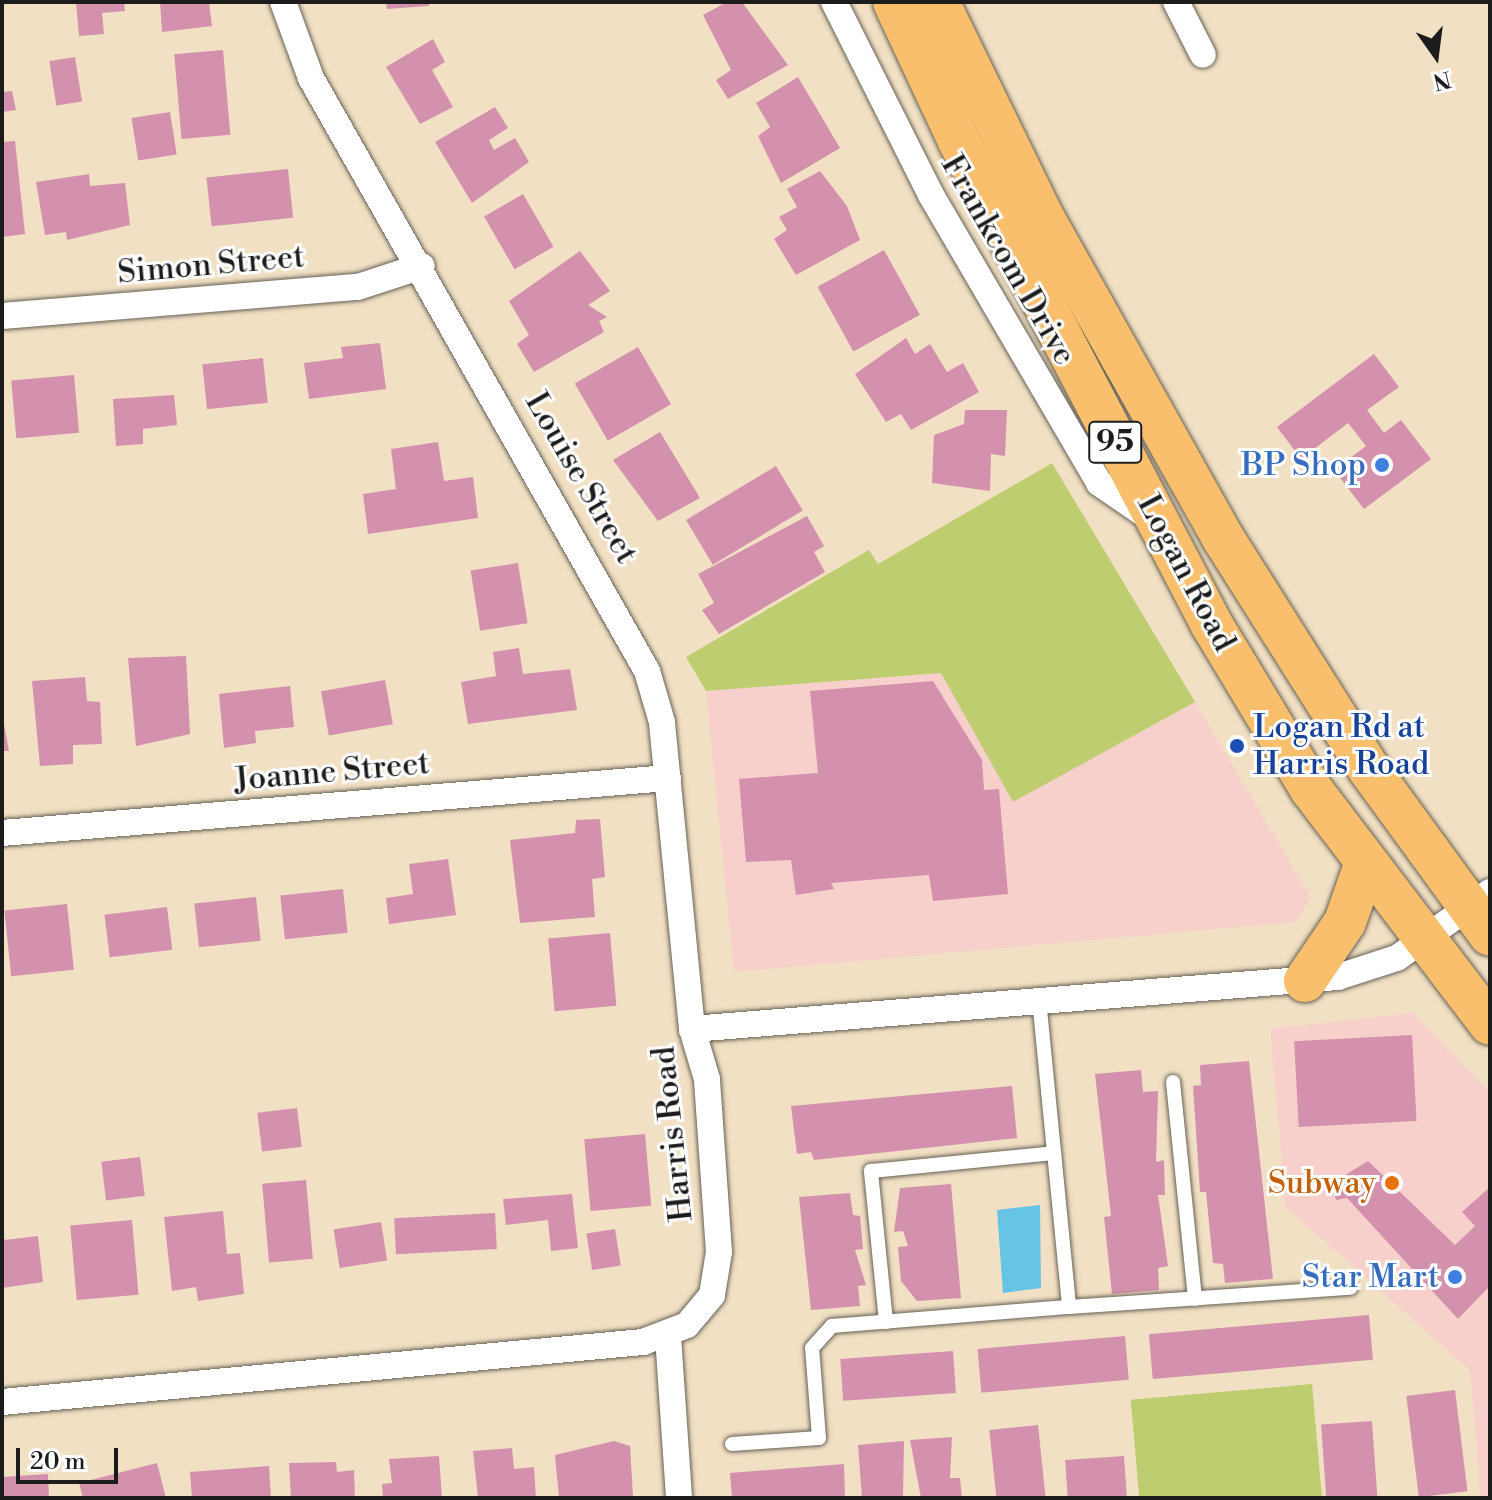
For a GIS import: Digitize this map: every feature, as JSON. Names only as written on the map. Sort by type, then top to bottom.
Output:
[{"type":"main road","name":"Logan Road","points":[[894,2],[1159,524],[1273,729],[1422,944],[1490,1024]]},
{"type":"main road","name":"Logan Road","points":[[938,2],[1044,219],[1223,538],[1369,769],[1483,912]]},
{"type":"main road","points":[[1305,981],[1343,926],[1365,865]]},
{"type":"street","name":"Louise Street","points":[[283,2],[311,78],[422,266],[647,671],[668,778],[692,1029]]},
{"type":"street","name":"Frankcom Drive","points":[[834,2],[931,195],[1099,483],[1159,524]]},
{"type":"street","points":[[1176,2],[1203,55]]},
{"type":"street","name":"Simon Street","points":[[2,316],[358,287],[422,266]]},
{"type":"street","name":"Joanne Street","points":[[2,833],[668,778]]},
{"type":"street","name":"Harris Road","points":[[668,1336],[712,1295],[719,1252],[707,1079],[692,1029],[1039,999],[1305,981],[1365,970],[1483,912]]},
{"type":"street","points":[[2,1402],[668,1336],[679,1498]]},
{"type":"lane","points":[[1039,999],[1069,1307]]},
{"type":"lane","points":[[1173,1082],[1195,1299]]},
{"type":"lane","points":[[886,1322],[871,1171],[1054,1153]]},
{"type":"lane","points":[[732,1444],[819,1438],[812,1348],[820,1332],[886,1322],[1350,1288]]},
{"type":"shaded area","points":[[941,673],[1014,801],[1195,702],[1311,898],[1295,922],[734,972],[706,691]]},
{"type":"shaded area","points":[[1412,1013],[1490,1093],[1490,1498],[1481,1498],[1470,1370],[1286,1207],[1270,1029]]},
{"type":"green space","points":[[1052,463],[1195,702],[1013,802],[941,673],[706,691],[686,657],[869,550],[878,564]]},
{"type":"green space","points":[[1312,1384],[1322,1498],[1139,1498],[1131,1400]]},
{"type":"water","points":[[1040,1205],[1041,1288],[1003,1293],[997,1210]]},
{"type":"building","points":[[76,2],[124,2],[125,11],[102,13],[104,34],[79,36]]},
{"type":"building","points":[[160,2],[209,2],[212,26],[162,32]]},
{"type":"building","points":[[386,2],[429,2],[429,6],[387,9]]},
{"type":"building","points":[[727,2],[742,2],[788,65],[728,99],[716,80],[731,70],[703,15]]},
{"type":"building","points":[[433,39],[445,62],[432,70],[453,107],[420,124],[386,67]]},
{"type":"building","points":[[223,50],[230,135],[182,139],[174,54]]},
{"type":"building","points":[[75,57],[82,101],[56,106],[49,61]]},
{"type":"building","points":[[798,77],[840,148],[781,183],[758,136],[770,127],[756,103]]},
{"type":"building","points":[[12,91],[16,110],[2,112],[2,92]]},
{"type":"building","points":[[495,107],[508,128],[489,140],[494,150],[515,138],[529,162],[472,203],[435,142]]},
{"type":"building","points":[[170,112],[177,154],[138,161],[131,118]]},
{"type":"building","points":[[15,141],[25,234],[2,237],[2,142]]},
{"type":"building","points":[[288,169],[293,218],[212,226],[206,178]]},
{"type":"building","points":[[820,171],[847,206],[860,240],[796,275],[774,239],[787,230],[779,217],[797,207],[787,189]]},
{"type":"building","points":[[89,174],[90,186],[125,183],[130,225],[67,240],[66,232],[45,235],[36,182]]},
{"type":"building","points":[[523,194],[554,247],[515,269],[484,216]]},
{"type":"building","points":[[884,250],[920,315],[853,352],[818,287]]},
{"type":"building","points":[[580,251],[610,291],[588,305],[607,317],[599,321],[604,332],[534,372],[517,344],[529,335],[509,301]]},
{"type":"building","points":[[906,338],[915,354],[930,344],[947,372],[963,363],[979,392],[911,430],[901,414],[886,422],[855,374]]},
{"type":"building","points":[[380,343],[386,389],[309,399],[304,363],[343,358],[341,347]]},
{"type":"building","points":[[638,347],[671,404],[608,441],[575,384]]},
{"type":"building","points":[[1374,354],[1399,387],[1367,410],[1384,433],[1401,420],[1431,459],[1364,509],[1334,470],[1366,446],[1348,423],[1301,459],[1277,427]]},
{"type":"building","points":[[263,358],[268,403],[207,409],[202,364]]},
{"type":"building","points":[[74,375],[79,433],[16,438],[11,380]]},
{"type":"building","points":[[174,395],[177,425],[143,429],[143,444],[116,446],[113,399]]},
{"type":"building","points":[[965,410],[1007,410],[1005,456],[991,454],[990,491],[932,483],[934,435],[964,424]]},
{"type":"building","points":[[660,432],[700,498],[658,521],[613,460]]},
{"type":"building","points":[[438,442],[444,481],[473,477],[478,518],[368,534],[363,494],[396,489],[391,449]]},
{"type":"building","points":[[776,466],[803,511],[713,565],[686,520]]},
{"type":"building","points":[[807,516],[824,546],[814,552],[825,572],[719,634],[702,610],[714,603],[698,574]]},
{"type":"building","points":[[518,563],[528,623],[480,631],[471,571]]},
{"type":"building","points":[[519,648],[523,674],[570,669],[577,710],[468,724],[461,682],[496,676],[493,652]]},
{"type":"building","points":[[186,656],[190,734],[136,746],[128,658]]},
{"type":"building","points":[[85,677],[87,701],[100,702],[102,744],[73,745],[73,764],[40,766],[32,681]]},
{"type":"building","points":[[385,680],[393,724],[329,736],[321,691]]},
{"type":"building","points":[[933,681],[982,760],[984,790],[999,789],[1008,894],[933,901],[929,875],[831,883],[834,889],[796,895],[791,860],[746,862],[739,779],[818,773],[810,691]]},
{"type":"building","points":[[290,686],[294,727],[255,731],[256,743],[224,748],[219,694]]},
{"type":"building","points":[[2,713],[9,751],[2,751]]},
{"type":"building","points":[[600,819],[605,877],[592,879],[595,917],[520,923],[510,840],[575,833],[576,820]]},
{"type":"building","points":[[448,859],[456,915],[389,924],[386,898],[413,894],[409,864]]},
{"type":"building","points":[[343,889],[348,933],[285,939],[280,896]]},
{"type":"building","points":[[256,897],[261,941],[199,947],[194,903]]},
{"type":"building","points":[[67,904],[74,970],[11,976],[4,911]]},
{"type":"building","points":[[167,907],[172,950],[110,957],[104,915]]},
{"type":"building","points":[[610,933],[616,1006],[555,1011],[548,938]]},
{"type":"building","points":[[1412,1035],[1417,1121],[1299,1127],[1294,1041]]},
{"type":"building","points":[[1249,1061],[1273,1279],[1225,1283],[1223,1264],[1213,1263],[1206,1192],[1200,1192],[1193,1086],[1201,1085],[1200,1065]]},
{"type":"building","points":[[1141,1070],[1143,1092],[1158,1091],[1156,1162],[1164,1160],[1165,1195],[1158,1195],[1168,1266],[1158,1268],[1159,1290],[1112,1294],[1104,1217],[1111,1216],[1095,1074]]},
{"type":"building","points":[[1012,1086],[1017,1138],[814,1160],[811,1152],[797,1154],[791,1106]]},
{"type":"building","points":[[297,1108],[302,1147],[262,1152],[257,1113]]},
{"type":"building","points":[[645,1134],[651,1206],[591,1211],[584,1139]]},
{"type":"building","points":[[140,1157],[145,1196],[106,1200],[101,1162]]},
{"type":"building","points":[[1368,1161],[1455,1245],[1475,1226],[1462,1212],[1490,1187],[1490,1286],[1458,1319],[1347,1198],[1336,1200],[1332,1183]]},
{"type":"building","points":[[306,1180],[313,1259],[269,1263],[262,1184]]},
{"type":"building","points":[[951,1184],[961,1298],[917,1301],[901,1281],[898,1247],[908,1246],[903,1231],[894,1232],[900,1188]]},
{"type":"building","points":[[850,1193],[853,1215],[860,1216],[863,1249],[855,1250],[866,1285],[858,1286],[860,1306],[811,1310],[799,1197]]},
{"type":"building","points":[[572,1194],[578,1248],[551,1251],[548,1220],[506,1225],[503,1199]]},
{"type":"building","points":[[223,1211],[227,1254],[240,1253],[244,1294],[198,1301],[196,1287],[172,1291],[164,1217]]},
{"type":"building","points":[[495,1213],[497,1249],[396,1254],[394,1218]]},
{"type":"building","points":[[132,1220],[139,1295],[77,1300],[70,1225]]},
{"type":"building","points":[[381,1222],[387,1261],[340,1268],[334,1230]]},
{"type":"building","points":[[615,1229],[621,1266],[592,1270],[586,1234]]},
{"type":"building","points":[[2,1233],[5,1240],[38,1236],[43,1282],[2,1288]]},
{"type":"building","points":[[1369,1315],[1373,1360],[1153,1379],[1149,1334]]},
{"type":"building","points":[[1125,1336],[1129,1380],[981,1393],[978,1349]]},
{"type":"building","points":[[953,1351],[956,1393],[843,1401],[840,1359]]},
{"type":"building","points":[[1455,1390],[1467,1491],[1419,1497],[1406,1396]]},
{"type":"building","points":[[1372,1421],[1377,1498],[1326,1498],[1321,1425]]},
{"type":"building","points":[[1038,1425],[1046,1498],[996,1498],[989,1430]]},
{"type":"building","points":[[952,1437],[950,1478],[960,1478],[962,1498],[921,1498],[910,1440]]},
{"type":"building","points":[[614,1441],[630,1446],[633,1496],[559,1498],[555,1455]]},
{"type":"building","points":[[904,1441],[903,1498],[862,1498],[858,1445]]},
{"type":"building","points":[[512,1448],[514,1469],[534,1467],[536,1498],[478,1498],[473,1451]]},
{"type":"building","points":[[439,1456],[442,1498],[383,1498],[382,1484],[392,1483],[389,1459]]},
{"type":"building","points":[[1124,1456],[1127,1498],[1068,1498],[1065,1460]]},
{"type":"building","points":[[336,1462],[337,1472],[354,1470],[355,1498],[291,1498],[289,1463]]},
{"type":"building","points":[[157,1463],[166,1498],[83,1498],[79,1483]]},
{"type":"building","points":[[844,1464],[845,1498],[732,1498],[730,1473]]},
{"type":"building","points":[[269,1466],[271,1498],[192,1498],[190,1472]]},
{"type":"building","points":[[48,1474],[49,1498],[2,1498],[2,1477]]},
{"type":"place","name":"BP Shop","points":[[1382,465]]},
{"type":"place","name":"Logan Rd at Harris Road","points":[[1237,746]]},
{"type":"place","name":"Subway","points":[[1392,1183]]},
{"type":"place","name":"Star Mart","points":[[1455,1277]]}]
